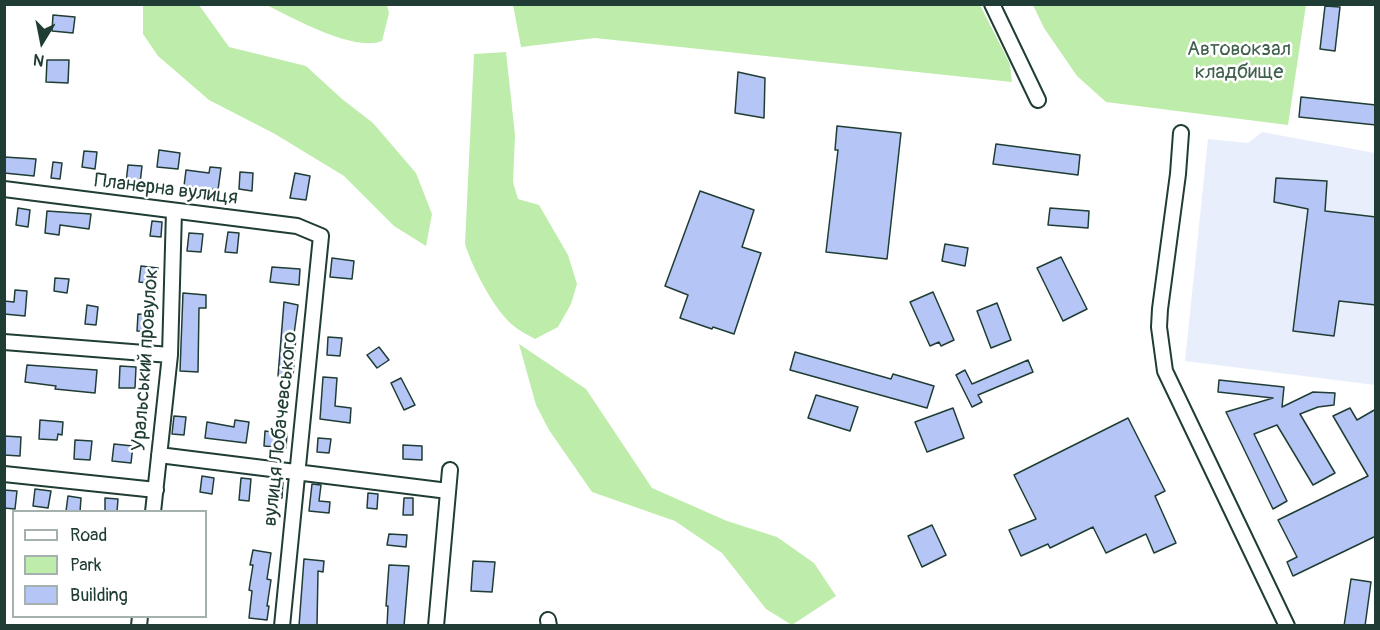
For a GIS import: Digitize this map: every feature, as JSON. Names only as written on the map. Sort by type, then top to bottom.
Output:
[{"type":"street","points":[[992,4],[1038,100]]},
{"type":"street","points":[[1181,133],[1178,174],[1160,309],[1159,327],[1166,371],[1287,626]]},
{"type":"street","name":"Планерна вулиця","points":[[4,189],[297,226],[321,236]]},
{"type":"street","name":"Уральський провулок","points":[[153,510],[170,354],[174,211]]},
{"type":"street","name":"вулиця Лобачевського","points":[[282,626],[321,236]]},
{"type":"street","points":[[4,342],[170,354]]},
{"type":"street","points":[[159,455],[448,491]]},
{"type":"street","points":[[436,626],[450,470]]},
{"type":"street","points":[[4,474],[156,490]]},
{"type":"shaded area","points":[[1262,132],[1375,153],[1375,385],[1185,361],[1208,139],[1248,143]]},
{"type":"green space","points":[[143,5],[199,5],[229,47],[306,66],[342,99],[373,123],[416,173],[432,214],[426,246],[394,226],[344,176],[275,134],[209,100],[158,56],[143,34]]},
{"type":"green space","points":[[266,5],[387,5],[389,13],[382,41],[370,43],[339,38]]},
{"type":"green space","points":[[513,5],[980,5],[1010,64],[1012,82],[595,38],[521,47]]},
{"type":"green space","name":"Автовокзал кладбище","points":[[1033,5],[1306,5],[1288,125],[1106,102],[1077,76],[1044,28]]},
{"type":"green space","points":[[506,52],[515,135],[513,182],[518,199],[539,205],[568,255],[577,284],[571,304],[558,327],[535,339],[515,327],[500,311],[473,265],[465,244],[474,54]]},
{"type":"green space","points":[[519,344],[586,389],[652,488],[727,521],[777,537],[814,563],[836,596],[792,625],[766,609],[722,553],[675,521],[592,492],[549,430],[536,405]]},
{"type":"building","points":[[1325,6],[1340,7],[1335,51],[1320,49]]},
{"type":"building","points":[[53,15],[75,17],[73,33],[52,31]]},
{"type":"building","points":[[47,60],[69,60],[68,83],[46,82]]},
{"type":"building","points":[[738,72],[765,78],[764,118],[735,113]]},
{"type":"building","points":[[1301,97],[1376,105],[1376,125],[1299,117]]},
{"type":"building","points":[[837,126],[901,133],[887,259],[826,252],[838,150],[835,150]]},
{"type":"building","points":[[996,144],[1080,155],[1078,175],[993,164]]},
{"type":"building","points":[[159,150],[180,153],[178,169],[157,167]]},
{"type":"building","points":[[84,151],[97,152],[95,169],[82,167]]},
{"type":"building","points":[[4,157],[36,159],[34,176],[4,173]]},
{"type":"building","points":[[53,162],[62,163],[60,179],[51,178]]},
{"type":"building","points":[[128,165],[142,166],[140,184],[126,183]]},
{"type":"building","points":[[210,167],[221,168],[218,190],[184,186],[186,170],[209,173]]},
{"type":"building","points":[[240,172],[253,173],[252,191],[239,189]]},
{"type":"building","points":[[295,173],[310,176],[306,200],[290,198]]},
{"type":"building","points":[[1276,178],[1327,181],[1325,211],[1376,217],[1376,305],[1339,301],[1334,336],[1293,331],[1308,209],[1274,202]]},
{"type":"building","points":[[700,191],[754,210],[742,247],[761,253],[734,334],[680,318],[688,295],[665,286]]},
{"type":"building","points":[[18,208],[30,210],[28,227],[16,225]]},
{"type":"building","points":[[1050,208],[1089,211],[1088,228],[1048,225]]},
{"type":"building","points":[[47,211],[91,214],[89,229],[60,225],[59,235],[45,233]]},
{"type":"building","points":[[152,221],[162,222],[161,237],[150,236]]},
{"type":"building","points":[[228,232],[239,233],[237,253],[225,252]]},
{"type":"building","points":[[189,233],[203,234],[201,252],[187,251]]},
{"type":"building","points":[[945,244],[968,248],[965,266],[942,261]]},
{"type":"building","points":[[1061,257],[1087,309],[1063,321],[1037,268]]},
{"type":"building","points":[[332,258],[354,261],[352,279],[330,277]]},
{"type":"building","points":[[141,266],[158,268],[156,284],[139,282]]},
{"type":"building","points":[[272,267],[300,269],[299,285],[270,282]]},
{"type":"building","points":[[55,278],[69,279],[67,293],[54,291]]},
{"type":"building","points":[[15,290],[27,291],[25,316],[4,314],[4,301],[14,302]]},
{"type":"building","points":[[933,292],[954,340],[941,346],[939,342],[930,346],[910,302]]},
{"type":"building","points":[[183,293],[206,295],[206,308],[199,308],[198,372],[180,371]]},
{"type":"building","points":[[284,302],[298,305],[294,334],[296,335],[293,377],[278,376]]},
{"type":"building","points":[[997,303],[1011,340],[991,348],[977,311]]},
{"type":"building","points":[[87,305],[98,307],[96,325],[85,324]]},
{"type":"building","points":[[138,314],[154,315],[153,332],[137,331]]},
{"type":"building","points":[[328,337],[342,338],[340,356],[327,355]]},
{"type":"building","points":[[379,347],[389,360],[377,368],[367,355]]},
{"type":"building","points":[[795,352],[891,379],[893,374],[934,386],[927,408],[790,370]]},
{"type":"building","points":[[1028,360],[1033,372],[978,395],[982,402],[972,407],[956,375],[965,370],[972,384]]},
{"type":"building","points":[[27,365],[97,370],[95,393],[55,389],[56,386],[25,382]]},
{"type":"building","points":[[120,366],[136,367],[135,388],[119,388]]},
{"type":"building","points":[[323,377],[337,378],[335,406],[351,408],[350,423],[320,419]]},
{"type":"building","points":[[401,378],[415,405],[404,410],[391,383]]},
{"type":"building","points":[[1219,380],[1284,387],[1282,407],[1313,392],[1335,393],[1334,405],[1318,407],[1300,414],[1335,473],[1313,485],[1277,425],[1254,434],[1287,501],[1273,509],[1226,412],[1273,398],[1218,392]]},
{"type":"building","points":[[816,395],[858,407],[850,431],[808,418]]},
{"type":"building","points":[[953,408],[964,438],[927,452],[915,422]]},
{"type":"building","points":[[1350,408],[1357,420],[1376,409],[1376,536],[1293,576],[1287,562],[1297,557],[1278,520],[1368,476],[1333,416]]},
{"type":"building","points":[[174,416],[186,417],[184,435],[172,434]]},
{"type":"building","points":[[1128,418],[1165,491],[1155,496],[1176,543],[1154,553],[1146,534],[1106,553],[1093,527],[1050,548],[1048,544],[1021,556],[1009,530],[1036,519],[1014,475]]},
{"type":"building","points":[[40,420],[63,422],[62,435],[58,434],[57,440],[39,439]]},
{"type":"building","points":[[235,420],[249,422],[246,443],[205,438],[207,422],[234,427]]},
{"type":"building","points":[[265,431],[287,434],[286,448],[264,446]]},
{"type":"building","points":[[4,436],[21,437],[20,456],[4,455]]},
{"type":"building","points":[[318,438],[331,439],[329,453],[317,452]]},
{"type":"building","points":[[75,440],[92,441],[90,460],[74,459]]},
{"type":"building","points":[[114,444],[133,446],[131,463],[112,461]]},
{"type":"building","points":[[403,445],[422,446],[422,460],[403,459]]},
{"type":"building","points":[[202,476],[214,478],[212,494],[200,492]]},
{"type":"building","points":[[241,478],[251,479],[249,501],[239,500]]},
{"type":"building","points":[[273,480],[283,481],[282,498],[271,497]]},
{"type":"building","points":[[312,484],[321,485],[319,501],[330,502],[329,513],[309,511]]},
{"type":"building","points":[[35,489],[51,491],[48,508],[33,506]]},
{"type":"building","points":[[4,490],[17,491],[15,509],[4,508]]},
{"type":"building","points":[[368,493],[378,494],[377,509],[367,508]]},
{"type":"building","points":[[68,496],[81,498],[80,510],[66,510]]},
{"type":"building","points":[[105,498],[118,499],[117,510],[105,510]]},
{"type":"building","points":[[404,498],[413,498],[413,515],[403,515]]},
{"type":"building","points":[[932,525],[946,555],[922,567],[908,536]]},
{"type":"building","points":[[389,534],[407,535],[406,547],[387,545]]},
{"type":"building","points":[[253,550],[271,553],[267,579],[271,580],[267,620],[249,618],[252,591],[249,590],[253,565],[250,565]]},
{"type":"building","points":[[304,559],[324,561],[323,572],[318,571],[317,626],[299,626]]},
{"type":"building","points":[[473,561],[495,562],[492,592],[471,591]]},
{"type":"building","points":[[389,565],[409,566],[404,626],[387,626]]},
{"type":"building","points":[[1351,579],[1371,582],[1365,626],[1344,626]]}]
